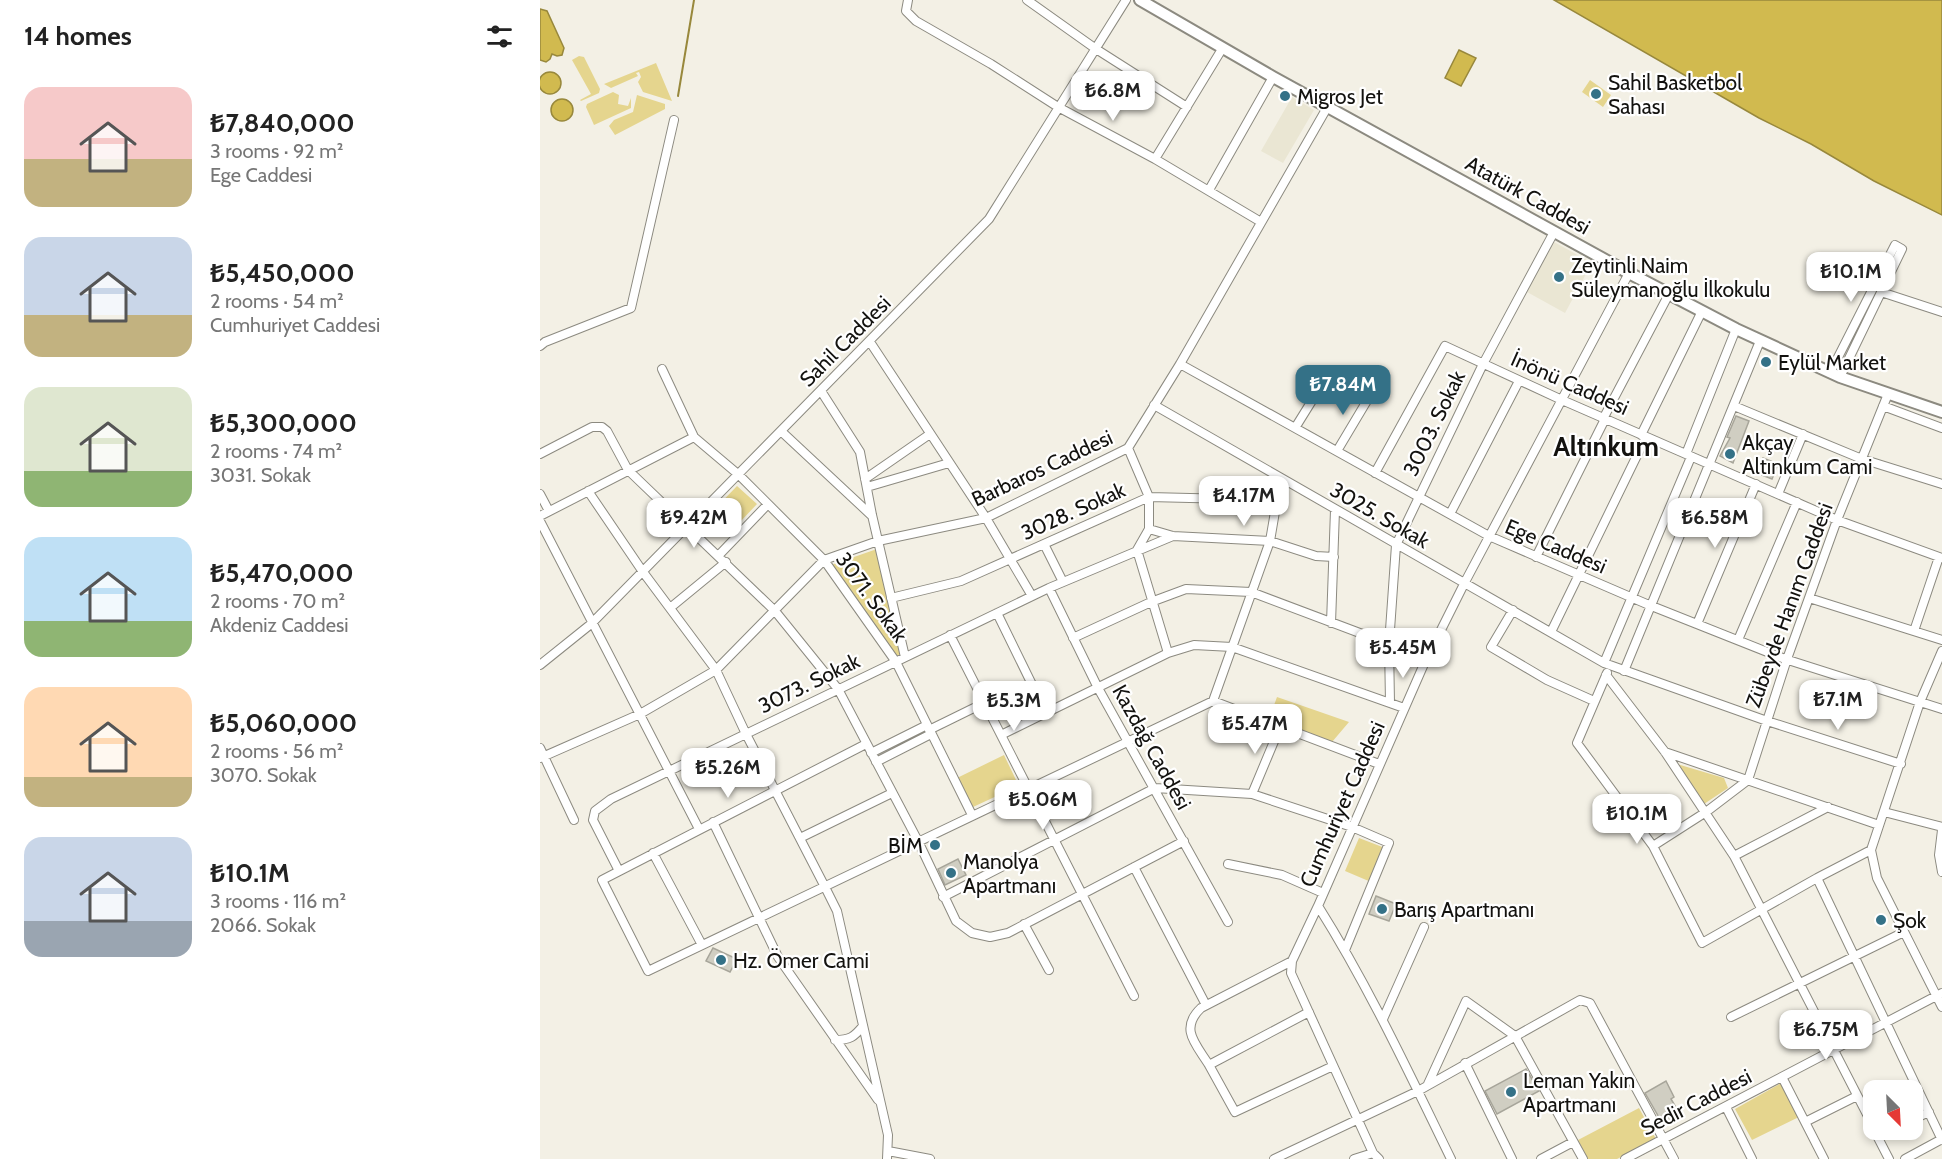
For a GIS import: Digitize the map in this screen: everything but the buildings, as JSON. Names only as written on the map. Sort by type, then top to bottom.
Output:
[{"type":"main road","name":"Atatürk Caddesi","points":[[1140,0],[1222,49],[1629,273],[1736,329],[1835,375],[1942,412]]},
{"type":"street","points":[[908,0],[906,10],[916,21],[991,64],[1058,107],[1155,159],[1261,222]]},
{"type":"street","points":[[1027,0],[1096,49],[1187,107]]},
{"type":"street","name":"Sahil Caddesi","points":[[541,663],[591,624],[990,219],[1126,0]]},
{"type":"street","points":[[1155,159],[1222,49]]},
{"type":"street","points":[[1209,190],[1273,77]]},
{"type":"street","name":"Barbaros Caddesi","points":[[542,757],[640,714],[716,670],[824,560],[878,542],[986,518],[1128,448],[1180,364],[1328,106]]},
{"type":"street","points":[[540,346],[631,308],[674,120]]},
{"type":"street","name":"3003. Sokak","points":[[1390,703],[1389,644],[1396,545],[1483,364],[1554,232]]},
{"type":"street","points":[[1899,247],[1881,292],[1835,375],[1899,247]]},
{"type":"street","name":"Cumhuriyet Caddesi","points":[[1451,1159],[1383,1019],[1346,950],[1318,906],[1404,708],[1464,582],[1629,273]]},
{"type":"street","points":[[1881,292],[1942,312]]},
{"type":"street","points":[[1536,557],[1669,294]]},
{"type":"street","points":[[1551,632],[1702,311]]},
{"type":"street","points":[[1736,329],[1689,456],[1631,597],[1607,664],[1606,675],[1577,743],[1653,846],[1702,943],[1871,850]]},
{"type":"street","points":[[1624,670],[1760,341]]},
{"type":"street","points":[[870,342],[986,518],[1032,596]]},
{"type":"street","name":"İnönü Caddesi","points":[[1375,473],[1445,346],[1604,419],[1837,520],[1941,558]]},
{"type":"street","name":"Ege Caddesi","points":[[1180,364],[1489,536],[1649,605],[1787,659],[1942,709]]},
{"type":"street","points":[[540,516],[694,437],[662,369]]},
{"type":"street","points":[[1450,514],[1520,381]]},
{"type":"street","points":[[821,391],[860,452],[905,657]]},
{"type":"street","points":[[1337,452],[1371,394]]},
{"type":"street","name":"Zübeyde Hanım Caddesi","points":[[1748,780],[1787,659],[1837,520],[1888,394]]},
{"type":"street","points":[[1295,428],[1313,399]]},
{"type":"street","name":"3025. Sokak","points":[[1154,405],[1607,664],[1767,721],[1901,764]]},
{"type":"street","points":[[1734,406],[1862,459],[1942,484]]},
{"type":"street","points":[[1883,406],[1942,428]]},
{"type":"street","points":[[540,454],[592,428],[599,426],[607,431],[628,470],[776,611],[838,689],[918,841],[956,921],[972,933],[990,937],[1008,933],[1184,841]]},
{"type":"street","points":[[782,432],[872,515]]},
{"type":"street","points":[[866,483],[930,434]]},
{"type":"street","points":[[1778,494],[1803,434]]},
{"type":"street","name":"3071. Sokak","points":[[694,437],[739,475],[824,560],[896,662],[972,815]]},
{"type":"street","points":[[1128,448],[1149,497],[1149,529],[1137,550],[1168,653]]},
{"type":"street","points":[[866,483],[949,464]]},
{"type":"street","points":[[1213,701],[1270,541],[1277,500],[1286,482]]},
{"type":"street","points":[[1697,624],[1756,484]]},
{"type":"street","points":[[588,490],[643,572],[716,670],[746,734],[837,911],[888,1135],[887,1155],[930,1159]]},
{"type":"street","points":[[540,494],[549,511]]},
{"type":"street","name":"3028. Sokak","points":[[891,598],[961,581],[1149,497],[1277,500]]},
{"type":"street","points":[[1738,640],[1797,502]]},
{"type":"street","points":[[719,555],[768,504]]},
{"type":"street","points":[[1331,623],[1335,510]]},
{"type":"street","points":[[540,521],[591,624],[699,829]]},
{"type":"street","points":[[1149,529],[1173,536],[1270,541],[1316,556],[1334,557]]},
{"type":"street","name":"3073. Sokak","points":[[619,871],[593,820],[596,811],[611,799],[1049,588],[1173,536]]},
{"type":"street","points":[[1044,544],[1063,582]]},
{"type":"street","points":[[1914,631],[1941,558]]},
{"type":"street","points":[[670,608],[726,562]]},
{"type":"street","name":"Kazdağ Caddesi","points":[[1049,588],[1098,688],[1129,740],[1228,922]]},
{"type":"street","points":[[1073,638],[1151,602],[1186,589],[1251,592],[1389,644],[1424,664]]},
{"type":"street","points":[[1809,598],[1942,640]]},
{"type":"street","points":[[1513,610],[1491,647],[1547,680],[1594,701]]},
{"type":"street","points":[[997,613],[1046,713]]},
{"type":"street","points":[[950,635],[1134,996]]},
{"type":"street","points":[[1001,735],[1168,653],[1194,645],[1232,647],[1404,708]]},
{"type":"street","points":[[1942,651],[1920,702],[1871,850],[1876,878],[1939,994],[1942,1007]]},
{"type":"street","points":[[1606,675],[1665,752],[1734,856],[1863,1108]]},
{"type":"street","points":[[866,744],[602,880],[648,971],[1213,701],[1379,764]]},
{"type":"street","points":[[871,753],[984,703]]},
{"type":"street","points":[[1252,794],[1280,726]]},
{"type":"street","points":[[876,762],[929,729]]},
{"type":"street","points":[[540,748],[542,757],[574,820]]},
{"type":"street","points":[[1665,752],[1879,825]]},
{"type":"street","points":[[1653,846],[1706,812],[1748,780]]},
{"type":"street","points":[[943,897],[1155,788],[1252,794],[1352,827],[1389,843],[1346,950]]},
{"type":"street","points":[[800,838],[892,793]]},
{"type":"street","points":[[1734,856],[1828,807]]},
{"type":"street","points":[[1884,812],[1942,828],[1939,855],[1942,872]]},
{"type":"street","points":[[713,822],[778,957],[881,1104]]},
{"type":"street","points":[[653,853],[702,945]]},
{"type":"street","points":[[1228,864],[1282,875],[1323,893]]},
{"type":"street","points":[[1134,867],[1206,1005]]},
{"type":"street","points":[[1817,878],[1942,1139],[1905,1159]]},
{"type":"street","points":[[1318,906],[1292,961],[1291,973],[1376,1156],[1354,1159]]},
{"type":"street","points":[[1024,924],[1049,970]]},
{"type":"street","points":[[1383,1019],[1424,927]]},
{"type":"street","points":[[1731,1017],[1904,932]]},
{"type":"street","points":[[1292,961],[1206,1005],[1192,1016],[1189,1027],[1191,1036],[1235,1113],[1333,1066]]},
{"type":"street","name":"Sedir Caddesi","points":[[1625,1159],[1939,994]]},
{"type":"street","points":[[1274,1159],[1418,1091],[1580,1000],[1590,1003],[1674,1159]]},
{"type":"street","points":[[1428,1084],[1466,1001],[1515,1036],[1583,1159]]},
{"type":"street","points":[[1209,1065],[1309,1012]]},
{"type":"street","points":[[835,1040],[848,1040],[855,1036],[863,1026]]},
{"type":"street","points":[[1465,1063],[1512,1159]]},
{"type":"street","points":[[1782,1077],[1824,1159]]},
{"type":"street","points":[[1805,1122],[1857,1096]]},
{"type":"street","points":[[1726,1107],[1751,1158]]},
{"type":"street","points":[[1923,1115],[1929,1112]]},
{"type":"street","points":[[1879,1140],[1889,1159]]},
{"type":"street","points":[[1541,1159],[1574,1142]]},
{"type":"shaded area","points":[[1554,0],[1942,0],[1942,215],[1874,181],[1811,144],[1759,118]]},
{"type":"shaded area","points":[[540,9],[547,11],[564,48],[562,55],[552,54],[546,62],[540,60]]},
{"type":"shaded area","points":[[1459,50],[1476,58],[1461,86],[1445,78]]},
{"type":"shaded area","points":[[579,56],[584,57],[600,89],[599,93],[581,101],[591,94],[572,60]]},
{"type":"shaded area","points":[[656,63],[672,101],[643,92],[638,82],[641,77],[639,72],[636,73],[638,76],[611,88],[604,84]]},
{"type":"shaded area","points":[[550,72],[558,75],[560,79],[558,91],[550,94],[542,91],[540,79],[542,75]]},
{"type":"shaded area","name":"Sahil Basketbol Sahası","points":[[1590,80],[1611,95],[1603,107],[1582,92]]},
{"type":"shaded area","points":[[613,92],[619,95],[618,104],[628,106],[631,98],[631,108],[594,125],[586,107],[587,104]]},
{"type":"shaded area","points":[[637,95],[665,104],[665,109],[615,135],[609,126],[614,120],[633,112]]},
{"type":"shaded area","points":[[1292,97],[1314,110],[1283,163],[1261,151]]},
{"type":"shaded area","points":[[558,99],[566,99],[573,106],[573,114],[566,121],[558,121],[551,114],[551,106]]},
{"type":"shaded area","name":"Zeytinli Naim Süleymanoğlu İlkokulu","points":[[1554,242],[1592,263],[1565,313],[1527,292]]},
{"type":"shaded area","points":[[737,486],[757,504],[740,522],[729,513],[720,523],[710,514]]},
{"type":"shaded area","points":[[877,549],[904,654],[897,656],[831,565]]},
{"type":"shaded area","points":[[1277,697],[1349,722],[1332,742],[1269,719]]},
{"type":"shaded area","points":[[1004,755],[1017,782],[1014,788],[973,807],[957,778]]},
{"type":"shaded area","points":[[1677,764],[1724,778],[1728,788],[1704,804]]},
{"type":"shaded area","points":[[1359,838],[1385,848],[1371,882],[1345,871]]},
{"type":"shaded area","points":[[1783,1082],[1801,1116],[1752,1140],[1735,1109]]},
{"type":"shaded area","points":[[1639,1108],[1656,1139],[1617,1159],[1588,1159],[1578,1140]]},
{"type":"waterway","points":[[678,96],[694,0]]},
{"type":"place","name":"Sahil Basketbol Sahası","points":[[1596,94]]},
{"type":"place","name":"Migros Jet","points":[[1285,96]]},
{"type":"place","name":"Zeytinli Naim Süleymanoğlu İlkokulu","points":[[1559,277]]},
{"type":"place","name":"Eylül Market","points":[[1766,362]]},
{"type":"place","name":"Akçay Altınkum Cami","points":[[1730,454]]},
{"type":"place","name":"BİM","points":[[935,845]]},
{"type":"place","name":"Manolya Apartmanı","points":[[951,873]]},
{"type":"place","name":"Barış Apartmanı","points":[[1382,909]]},
{"type":"place","name":"Şok","points":[[1881,920]]},
{"type":"place","name":"Hz. Ömer Cami","points":[[721,960]]},
{"type":"place","name":"Leman Yakın Apartmanı","points":[[1511,1092]]},
{"type":"district","name":"Altınkum","points":[[1606,446]]}]
